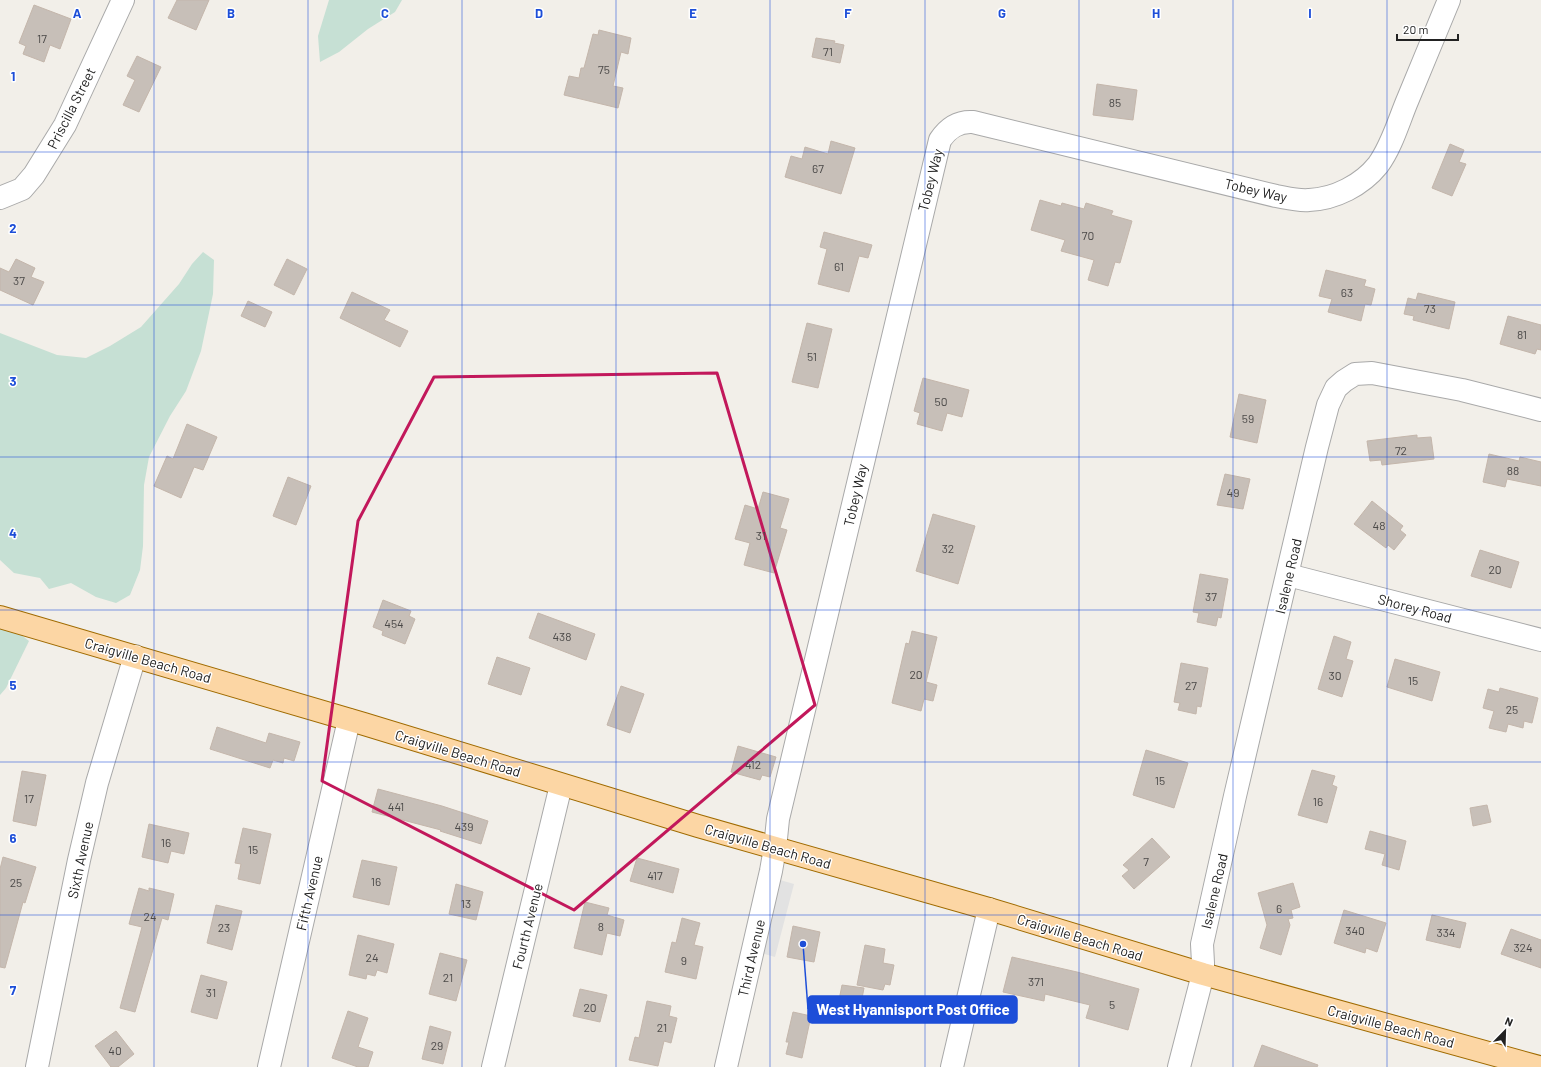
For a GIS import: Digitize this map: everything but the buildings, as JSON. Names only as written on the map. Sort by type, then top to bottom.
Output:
[{"type":"main road","name":"Craigville Beach Road","points":[[0,617],[349,720],[561,785],[989,909],[1202,974],[1539,1067]]},
{"type":"street","name":"Priscilla Street","points":[[0,198],[22,189],[34,175],[65,125],[123,0]]},
{"type":"street","name":"Tobey Way","points":[[775,848],[778,819],[936,151],[942,136],[950,127],[957,124],[973,122],[1276,196],[1309,200],[1340,194],[1367,176],[1378,164],[1393,136],[1449,0]]},
{"type":"street","name":"Isalene Road","points":[[1179,1067],[1202,974],[1204,963],[1202,944],[1235,796],[1328,405],[1336,388],[1355,374],[1372,373],[1462,390],[1541,410]]},
{"type":"street","name":"Shorey Road","points":[[1288,575],[1541,640]]},
{"type":"street","name":"Sixth Avenue","points":[[37,1067],[81,852],[97,783],[135,656]]},
{"type":"street","name":"Fifth Avenue","points":[[270,1067],[349,720]]},
{"type":"street","name":"Fourth Avenue","points":[[493,1067],[561,785]]},
{"type":"street","name":"Third Avenue","points":[[726,1067],[763,908],[775,848]]},
{"type":"street","points":[[952,1067],[989,909]]},
{"type":"highlighted area","points":[[717,373],[815,705],[574,910],[322,781],[358,521],[434,377]]},
{"type":"green space","points":[[329,0],[402,0],[395,12],[368,29],[339,52],[320,62],[318,36]]},
{"type":"green space","points":[[203,252],[214,260],[213,294],[201,351],[186,391],[170,416],[149,457],[144,485],[143,546],[140,570],[130,595],[116,603],[96,597],[71,583],[49,589],[40,578],[14,573],[0,560],[0,333],[57,355],[86,358],[110,346],[141,327],[179,284],[192,264]]},
{"type":"green space","points":[[0,622],[11,627],[29,641],[6,688],[0,695]]},
{"type":"shaded area","points":[[780,880],[794,884],[775,957],[761,953]]},
{"type":"place","name":"West Hyannisport Post Office","points":[[803,944]]}]
